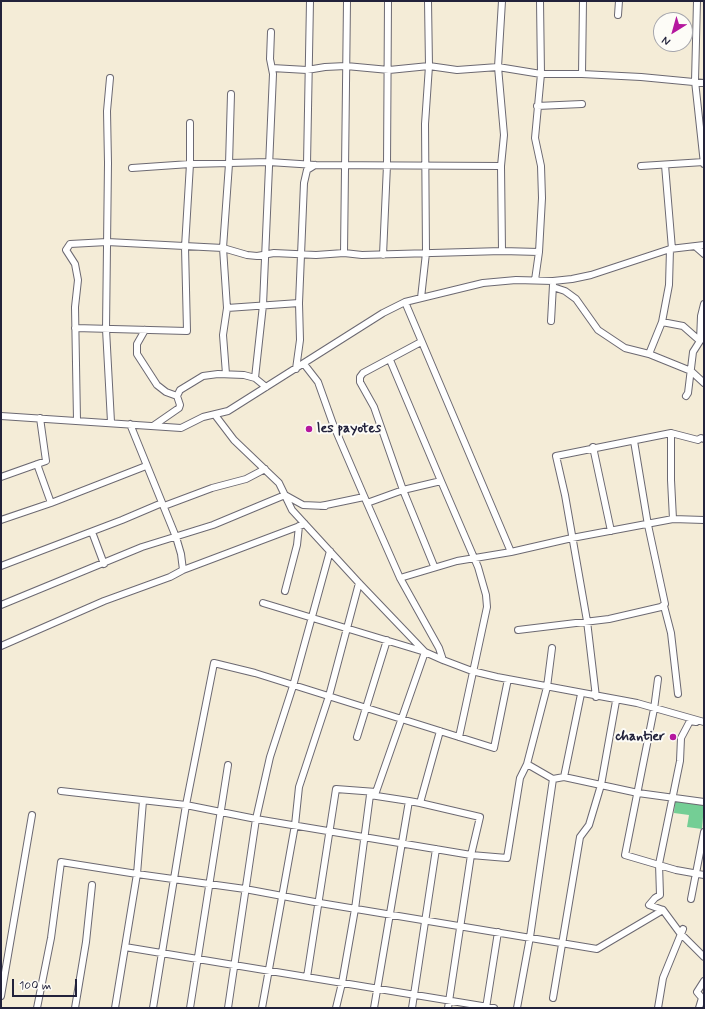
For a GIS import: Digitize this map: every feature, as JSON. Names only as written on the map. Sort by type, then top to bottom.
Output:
[{"type":"street","points":[[307,164],[307,70],[310,1]]},
{"type":"street","points":[[344,253],[347,1]]},
{"type":"street","points":[[382,255],[387,165],[388,1]]},
{"type":"street","points":[[421,298],[426,253],[425,124],[429,66],[428,1]]},
{"type":"street","points":[[502,1],[498,67],[504,135],[501,166],[502,251]]},
{"type":"street","points":[[535,280],[539,252],[542,198],[541,166],[536,138],[537,106],[541,74],[540,1]]},
{"type":"street","points":[[582,74],[583,1]]},
{"type":"street","points":[[618,15],[619,1]]},
{"type":"street","points":[[641,166],[704,163],[695,82],[697,1]]},
{"type":"street","points":[[255,378],[263,305],[272,68],[271,32]]},
{"type":"street","points":[[272,68],[307,70],[325,66],[346,66],[388,70],[429,66],[458,70],[498,67],[541,74],[582,74],[704,83]]},
{"type":"street","points":[[110,78],[107,111],[106,329],[111,422]]},
{"type":"street","points":[[226,374],[223,335],[227,308],[223,248],[229,164],[231,94]]},
{"type":"street","points":[[537,106],[582,104]]},
{"type":"street","points":[[75,328],[187,331],[185,247],[190,164],[190,123]]},
{"type":"street","points":[[132,168],[190,164],[269,162],[315,165],[501,166]]},
{"type":"street","points":[[296,369],[300,340],[299,303],[305,174],[307,170],[315,165]]},
{"type":"street","points":[[649,354],[662,322],[669,285],[671,249],[665,165]]},
{"type":"street","points":[[76,420],[75,307],[78,280],[75,264],[66,248],[70,244],[107,242],[223,248],[247,255],[265,256],[274,253],[316,255],[344,253],[356,255],[382,255],[502,251],[539,252]]},
{"type":"street","points":[[553,284],[590,275],[671,249],[704,245]]},
{"type":"street","points":[[696,247],[704,254]]},
{"type":"street","points":[[1,416],[111,422],[177,429],[203,417],[228,412],[383,313],[405,302],[483,283],[535,280],[553,284],[570,294],[576,299],[598,330],[625,348],[649,354],[691,371],[703,380]]},
{"type":"street","points":[[551,321],[553,284]]},
{"type":"street","points":[[405,302],[511,552]]},
{"type":"street","points":[[227,308],[299,303]]},
{"type":"street","points":[[686,396],[688,393],[693,352],[700,341],[701,316],[704,304]]},
{"type":"street","points":[[662,322],[684,326],[700,341]]},
{"type":"street","points":[[145,330],[137,344],[137,354],[157,385],[166,392],[177,396]]},
{"type":"street","points":[[421,342],[390,360],[363,373],[360,377],[360,382],[374,407],[403,490],[434,566]]},
{"type":"street","points":[[390,360],[474,558],[486,595],[487,607],[459,737]]},
{"type":"street","points":[[304,364],[318,382],[333,424],[400,578],[439,648],[443,660]]},
{"type":"street","points":[[153,426],[179,408],[180,405],[177,396],[180,390],[197,379],[210,375],[244,375],[255,378],[266,387]]},
{"type":"street","points":[[215,415],[234,440],[282,487],[284,495],[302,525],[330,551],[425,652]]},
{"type":"street","points":[[1,477],[46,461],[40,418]]},
{"type":"street","points":[[130,424],[176,537],[181,554],[183,570]]},
{"type":"street","points":[[596,697],[587,621],[565,495],[556,456],[594,447],[634,442],[671,432],[698,440],[703,436]]},
{"type":"street","points":[[671,432],[671,480],[674,518]]},
{"type":"street","points":[[634,442],[648,525],[666,602],[664,606],[671,633],[678,694]]},
{"type":"street","points":[[594,447],[611,531]]},
{"type":"street","points":[[37,464],[51,503]]},
{"type":"street","points":[[1,520],[51,503],[146,466]]},
{"type":"street","points":[[1,566],[163,504],[246,478],[265,469]]},
{"type":"street","points":[[367,503],[403,490],[441,481]]},
{"type":"street","points":[[284,495],[303,505],[325,506]]},
{"type":"street","points":[[1,605],[104,564],[142,547],[213,525],[284,495]]},
{"type":"street","points":[[292,510],[325,506],[364,497]]},
{"type":"street","points":[[400,578],[434,566],[511,552],[572,538],[648,525],[674,518],[704,520]]},
{"type":"street","points":[[1,646],[104,602],[170,577],[183,570],[302,525]]},
{"type":"street","points":[[285,591],[302,525]]},
{"type":"street","points":[[92,532],[104,564]]},
{"type":"street","points":[[228,1008],[256,819],[270,758],[293,686],[330,551]]},
{"type":"street","points":[[262,1008],[283,897],[295,825],[299,787],[329,696],[359,583]]},
{"type":"street","points":[[263,603],[425,652],[472,671],[596,697],[637,703],[704,722]]},
{"type":"street","points":[[518,630],[624,616],[664,606]]},
{"type":"street","points":[[356,738],[387,640]]},
{"type":"street","points":[[61,791],[186,805],[221,813],[402,842],[471,855],[507,858],[520,778],[527,764],[547,687],[552,648]]},
{"type":"street","points":[[336,1008],[355,909],[373,794],[403,719],[425,652]]},
{"type":"street","points":[[153,1008],[186,805],[214,663],[329,696],[494,748],[508,679]]},
{"type":"street","points":[[658,679],[654,709],[625,855],[704,875]]},
{"type":"street","points":[[564,777],[581,694]]},
{"type":"street","points":[[553,998],[580,837],[589,825],[601,785],[616,700]]},
{"type":"street","points":[[704,722],[690,721],[681,738],[680,761],[659,864],[660,895],[649,905],[663,910],[704,956]]},
{"type":"street","points":[[420,803],[440,731]]},
{"type":"street","points":[[527,764],[553,779],[564,777],[638,793],[704,802]]},
{"type":"street","points":[[190,1008],[211,884],[228,765]]},
{"type":"street","points":[[517,1008],[530,937],[553,779]]},
{"type":"street","points":[[307,977],[320,903],[336,789],[420,803],[480,817],[471,855],[448,1008]]},
{"type":"street","points":[[115,1008],[137,874],[144,801]]},
{"type":"street","points":[[374,1008],[409,801]]},
{"type":"street","points":[[1,996],[32,815]]},
{"type":"street","points":[[691,899],[704,832]]},
{"type":"street","points":[[412,1008],[436,849]]},
{"type":"street","points":[[37,1008],[50,938],[61,862],[245,889],[283,897],[461,927],[563,942],[597,949],[663,910]]},
{"type":"street","points":[[75,1008],[86,942],[92,885]]},
{"type":"street","points":[[658,1008],[663,978],[682,931]]},
{"type":"street","points":[[486,1007],[498,932]]},
{"type":"street","points":[[125,947],[162,955],[234,965],[494,1008]]},
{"type":"street","points":[[699,1008],[702,998],[697,992],[704,981]]},
{"type":"green space","points":[[675,801],[704,805],[702,829],[687,827],[689,815],[674,813]]},
{"type":"place","name":"les payotes","points":[[309,429]]},
{"type":"place","name":"chantier","points":[[673,737]]}]
